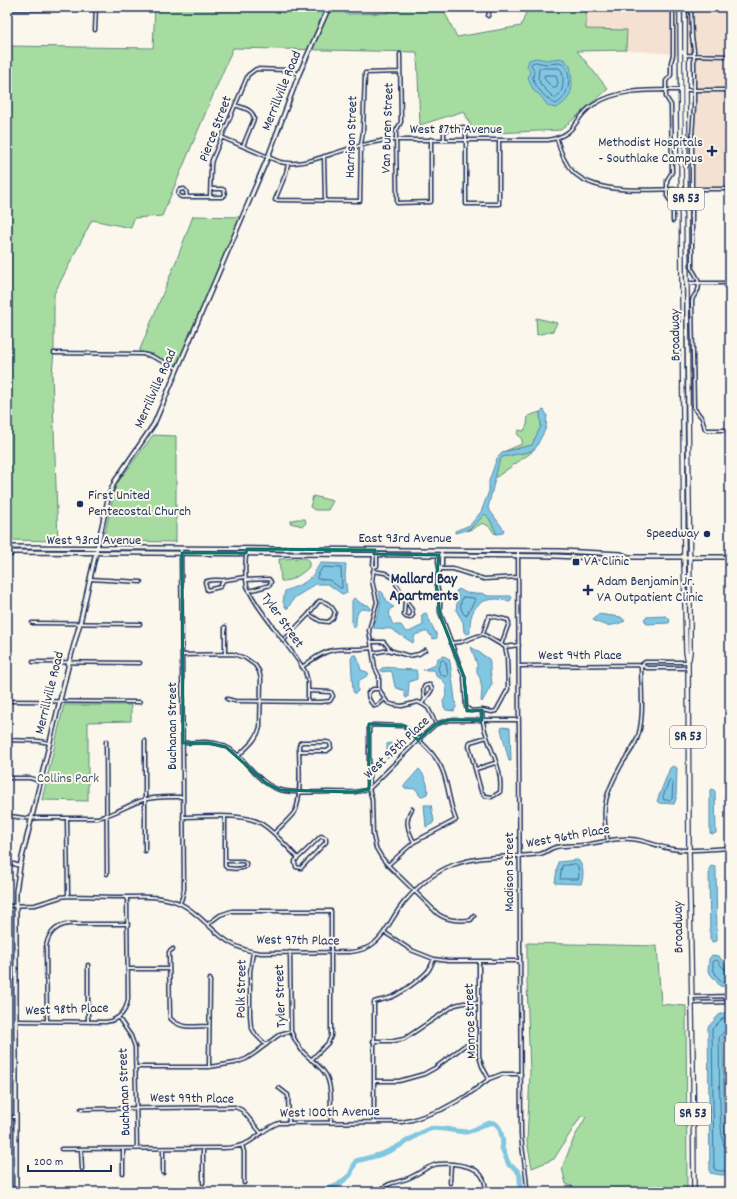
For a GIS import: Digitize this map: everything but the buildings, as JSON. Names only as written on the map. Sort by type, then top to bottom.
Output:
[{"type":"main road","name":"Broadway","points":[[680,7],[683,90],[684,556],[686,652],[688,662]]},
{"type":"main road","name":"Broadway","points":[[685,7],[682,189],[690,556],[690,652],[688,662],[689,850],[694,1192]]},
{"type":"street","name":"Merrillville Road","points":[[16,1192],[16,891],[20,866],[68,663],[80,623],[112,488],[154,424],[268,157],[299,74],[329,7]]},
{"type":"street","points":[[488,16],[491,7]]},
{"type":"street","points":[[673,7],[673,55],[671,75],[666,81],[667,99],[672,106],[672,172],[667,180],[667,196],[673,205],[673,221]]},
{"type":"street","points":[[691,7],[694,56],[694,107],[692,136],[692,269],[697,275],[698,283],[698,291],[692,301],[694,408],[702,418],[705,429],[730,430]]},
{"type":"street","points":[[7,9],[96,8],[95,30]]},
{"type":"street","points":[[681,48],[685,55],[730,56]]},
{"type":"street","name":"Van Buren Street","points":[[400,54],[401,122],[396,130],[397,203],[431,202],[431,139]]},
{"type":"street","name":"Pierce Street","points":[[210,198],[211,165],[248,75],[256,69],[281,69],[299,74]]},
{"type":"street","name":"Harrison Street","points":[[325,201],[360,201],[365,73],[400,72]]},
{"type":"street","name":"West 87th Avenue","points":[[221,138],[288,164],[304,162],[377,141],[431,139],[548,140],[557,139],[565,135],[574,128],[584,112],[592,105],[611,96],[632,91],[730,90]]},
{"type":"street","points":[[235,105],[251,111],[254,115],[243,146]]},
{"type":"street","points":[[444,140],[445,131],[464,127],[466,129],[466,204],[499,204],[499,140]]},
{"type":"street","points":[[557,139],[567,165],[573,172],[585,181],[604,187],[624,189],[682,189]]},
{"type":"street","points":[[288,164],[276,200],[325,201],[324,156]]},
{"type":"street","points":[[692,189],[730,188]]},
{"type":"street","points":[[187,197],[184,189],[179,190],[178,194],[181,197],[210,198],[224,197],[225,192],[222,189],[210,189]]},
{"type":"street","points":[[684,283],[730,283]]},
{"type":"street","points":[[54,353],[142,354],[151,356],[178,368]]},
{"type":"street","name":"West 93rd Avenue","points":[[7,547],[182,551]]},
{"type":"street","points":[[7,556],[11,555],[12,547]]},
{"type":"street","name":"East 93rd Avenue","points":[[182,551],[247,549],[518,551],[621,554],[628,557]]},
{"type":"street","name":"Tyler Street","points":[[247,549],[245,559],[246,580],[253,599],[302,666],[307,676],[308,702]]},
{"type":"street","points":[[376,550],[372,581],[377,602],[369,630],[375,668],[380,685],[379,689],[388,703],[402,706],[418,702],[422,704],[428,708],[436,724]]},
{"type":"street","points":[[440,569],[438,560],[441,550]]},
{"type":"street","name":"East 93rd Avenue","points":[[182,551],[621,559],[628,557],[730,557]]},
{"type":"street","name":"West 93rd Avenue","points":[[7,552],[182,551]]},
{"type":"street","name":"Buchanan Street","points":[[180,903],[184,889],[182,551]]},
{"type":"street","name":"Madison Street","points":[[518,551],[521,1074],[522,1144],[527,1179],[527,1192]]},
{"type":"street","points":[[440,555],[442,565],[436,581],[440,598],[440,612],[464,677],[466,707],[471,711],[482,710],[492,712],[496,711],[508,689],[507,656],[505,648],[483,634]]},
{"type":"street","points":[[440,569],[453,569],[484,579],[518,577]]},
{"type":"street","points":[[373,572],[385,573],[392,577],[413,613],[410,618],[404,615],[405,600]]},
{"type":"street","points":[[223,580],[220,587],[207,590],[205,582],[207,580],[223,580],[246,577]]},
{"type":"street","points":[[90,579],[141,582]]},
{"type":"street","points":[[246,580],[269,579],[271,582],[270,585],[250,591]]},
{"type":"street","points":[[283,641],[319,602],[323,602],[330,606],[335,612],[333,618],[328,622],[320,621],[309,614]]},
{"type":"street","points":[[483,634],[489,616],[508,620],[509,623],[501,645]]},
{"type":"street","points":[[32,622],[140,624]]},
{"type":"street","points":[[225,627],[225,654]]},
{"type":"street","points":[[451,643],[483,634]]},
{"type":"street","points":[[371,642],[384,642],[391,651]]},
{"type":"street","points":[[505,648],[519,645]]},
{"type":"street","points":[[302,666],[318,656],[333,650],[372,648]]},
{"type":"street","points":[[373,653],[391,651],[408,656],[419,654],[425,650]]},
{"type":"street","points":[[182,655],[225,654],[240,656],[250,660],[259,670],[261,679],[261,721],[259,734],[238,756]]},
{"type":"street","points":[[33,662],[140,663]]},
{"type":"street","name":"West 94th Place","points":[[641,666],[645,662],[688,662]]},
{"type":"street","name":"West 94th Place","points":[[519,666],[641,666],[647,668],[688,668]]},
{"type":"street","points":[[608,841],[605,826],[605,803],[610,784],[636,740],[639,730],[641,717],[641,666]]},
{"type":"street","points":[[422,704],[431,692],[432,689],[430,685],[424,686],[423,688],[425,699]]},
{"type":"street","points":[[379,689],[370,690],[368,693],[369,700],[375,706],[385,699]]},
{"type":"street","points":[[227,699],[235,701],[261,702],[328,702],[332,700],[333,696],[331,692],[308,691]]},
{"type":"street","points":[[7,701],[140,702]]},
{"type":"street","points":[[482,710],[482,720],[493,750],[500,786],[500,792],[492,797],[486,796],[481,791],[469,746],[470,742],[487,736]]},
{"type":"street","name":"West 95th Place","points":[[182,743],[215,743],[226,747],[238,756],[266,783],[280,790],[299,792],[358,792],[369,789],[436,724],[449,720],[519,720]]},
{"type":"street","points":[[388,865],[414,842],[456,820],[452,812],[444,774],[437,760],[430,751],[404,726],[373,725],[369,727],[369,789],[372,799],[374,841],[379,853],[388,865],[443,918],[453,920],[471,920],[474,916]]},
{"type":"street","points":[[7,740],[39,740],[50,743]]},
{"type":"street","points":[[106,741],[107,874]]},
{"type":"street","points":[[145,741],[145,851]]},
{"type":"street","points":[[274,833],[294,812],[298,802],[299,746],[300,743],[327,742],[330,743],[331,746],[331,748],[327,751],[299,751]]},
{"type":"street","points":[[476,769],[496,763]]},
{"type":"street","points":[[7,778],[30,778],[40,781]]},
{"type":"street","points":[[7,816],[18,816],[31,819],[97,818],[106,816],[145,799],[157,796],[183,796]]},
{"type":"street","points":[[412,809],[408,815],[408,832],[414,842]]},
{"type":"street","points":[[225,816],[225,861],[225,866],[227,868],[242,869],[246,866],[246,863],[243,861],[225,861]]},
{"type":"street","points":[[183,817],[225,816],[252,819],[264,825],[274,833],[298,858]]},
{"type":"street","points":[[67,818],[68,896]]},
{"type":"street","points":[[320,837],[326,838],[326,842],[301,868],[296,867],[295,864],[295,861],[298,858],[320,837]]},
{"type":"street","name":"West 96th Place","points":[[384,932],[414,891],[438,872],[465,860],[488,856],[542,854],[554,847],[583,845],[631,838],[642,840],[659,847],[675,850],[730,848]]},
{"type":"street","points":[[7,862],[20,866]]},
{"type":"street","name":"West 97th Place","points":[[7,906],[35,905],[68,896],[159,897],[180,903],[196,913],[227,941],[237,947],[261,953],[359,951],[368,948],[376,942],[384,932]]},
{"type":"street","points":[[118,1018],[127,1004],[127,897]]},
{"type":"street","points":[[208,924],[220,915],[232,912],[331,911],[331,1036],[328,1043],[311,1060]]},
{"type":"street","points":[[47,1022],[46,948],[49,937],[58,927],[68,924],[128,924]]},
{"type":"street","points":[[384,932],[411,950],[434,959],[448,961],[520,961]]},
{"type":"street","points":[[173,949],[169,952],[170,1018],[175,1024],[183,1026],[209,1026]]},
{"type":"street","name":"Polk Street","points":[[253,952],[250,972],[251,1027],[256,1035],[266,1045]]},
{"type":"street","name":"Tyler Street","points":[[290,952],[291,1031],[303,1052],[323,1071],[326,1077],[330,1087],[330,1122]]},
{"type":"street","points":[[374,1122],[374,1002],[399,994],[430,969],[434,959]]},
{"type":"street","name":"Monroe Street","points":[[478,961],[479,1056],[489,1079]]},
{"type":"street","points":[[88,965],[88,1022]]},
{"type":"street","points":[[128,969],[169,969]]},
{"type":"street","points":[[209,1067],[210,979]]},
{"type":"street","points":[[692,997],[730,996]]},
{"type":"street","points":[[692,1003],[730,1002]]},
{"type":"street","points":[[373,1040],[394,1041],[404,1039],[455,1005],[464,1003],[479,1003]]},
{"type":"street","name":"Buchanan Street","points":[[118,1018],[131,1036],[135,1047],[137,1149]]},
{"type":"street","name":"West 98th Place","points":[[16,1022],[106,1022],[118,1018]]},
{"type":"street","points":[[136,1067],[209,1067],[235,1064],[246,1059],[266,1045],[272,1038],[291,1031]]},
{"type":"street","points":[[374,1081],[399,1081],[424,1074],[464,1046],[479,1043]]},
{"type":"street","points":[[7,1075],[16,1074]]},
{"type":"street","name":"West 100th Avenue","points":[[61,1150],[228,1148],[242,1145],[273,1125],[279,1123],[402,1122],[441,1110],[465,1097],[489,1079],[502,1074],[521,1074]]},
{"type":"street","points":[[278,1088],[288,1095],[289,1122]]},
{"type":"street","name":"West 99th Place","points":[[81,1109],[235,1107],[242,1110],[261,1133]]},
{"type":"street","points":[[7,1117],[16,1117]]},
{"type":"street","points":[[242,1145],[244,1152],[244,1183]]},
{"type":"street","points":[[81,1149],[82,1169]]},
{"type":"street","points":[[122,1149],[123,1173]]},
{"type":"street","points":[[163,1149],[163,1173]]},
{"type":"street","points":[[203,1149],[203,1183]]},
{"type":"street","points":[[379,1192],[393,1182],[408,1179],[433,1165],[442,1163],[466,1165],[476,1170],[484,1179],[486,1192]]},
{"type":"street","points":[[450,1183],[451,1164]]},
{"type":"highlighted area","points":[[247,549],[375,550],[374,554],[439,555],[436,581],[440,615],[464,677],[467,711],[482,710],[482,720],[449,720],[436,724],[418,740],[404,726],[369,724],[369,789],[357,792],[280,790],[266,783],[226,747],[209,743],[183,743],[182,553],[246,553]]},
{"type":"shaded area","points":[[586,7],[730,7],[730,187],[695,187],[694,115],[696,106],[696,56],[626,50],[627,30],[586,29]]},
{"type":"green space","points":[[155,7],[343,7],[346,14],[388,13],[388,7],[442,7],[457,37],[521,26],[528,7],[586,7],[586,29],[627,30],[626,50],[577,51],[608,89],[561,130],[474,134],[464,111],[420,125],[417,52],[233,48],[162,216],[134,218],[131,228],[92,220],[54,294],[54,351],[52,373],[58,541],[7,540],[7,216],[10,216],[7,154],[7,46],[153,48]]},
{"type":"green space","points":[[193,216],[242,217],[177,368],[151,356],[138,354]]},
{"type":"green space","points":[[536,318],[557,323],[553,331],[537,335]]},
{"type":"green space","points":[[540,412],[541,426],[532,445],[503,452],[522,444],[522,440],[517,433],[519,430],[524,431],[527,425],[528,416]]},
{"type":"green space","points":[[153,435],[176,436],[176,542],[103,541],[116,485]]},
{"type":"green space","points":[[532,450],[532,452],[495,478],[499,461],[502,457]]},
{"type":"green space","points":[[313,496],[333,501],[328,510],[315,510],[310,507]]},
{"type":"green space","points":[[485,514],[489,518],[497,534],[483,523],[466,531],[471,528]]},
{"type":"green space","points":[[296,519],[305,519],[306,523],[303,526],[290,523]]},
{"type":"green space","points":[[305,558],[309,560],[309,567],[296,577],[281,581],[279,559]]},
{"type":"green space","name":"Collins Park","points":[[64,705],[131,705],[131,721],[88,722],[88,801],[42,800]]},
{"type":"green space","points":[[527,943],[657,946],[661,1004],[686,1006],[687,1192],[586,1192],[566,1184],[562,1168],[574,1138],[586,1117],[581,1116],[554,1159],[532,1168],[527,1142],[530,1073]]},
{"type":"water","points":[[536,58],[546,60],[560,58],[565,60],[570,66],[572,85],[570,95],[567,100],[556,108],[548,106],[540,95],[534,91],[528,79],[530,71],[527,67],[529,60]]},
{"type":"water","points":[[544,410],[547,415],[546,428],[535,449],[528,452],[502,457],[499,462],[488,508],[504,530],[503,533],[497,534],[489,518],[485,514],[466,530],[455,533],[455,531],[470,525],[481,512],[489,491],[489,481],[497,458],[503,452],[532,445],[541,426],[540,412]]},
{"type":"water","points":[[320,563],[346,564],[345,576],[347,593],[342,594],[328,584],[316,584],[294,598],[288,608],[286,608],[283,602],[285,591],[310,579]]},
{"type":"water","points":[[459,589],[466,593],[482,593],[488,596],[511,596],[512,598],[510,601],[499,599],[489,600],[479,604],[472,613],[470,633],[466,634],[464,632],[463,622],[456,610],[458,598],[456,591]]},
{"type":"water","points":[[380,591],[394,607],[390,609],[390,613],[391,620],[394,625],[401,625],[405,631],[409,632],[423,625],[421,616],[426,613],[437,638],[433,639],[428,632],[423,632],[415,635],[413,643],[391,629],[373,628],[380,606]]},
{"type":"water","points":[[354,598],[371,608],[370,610],[363,609],[359,611],[356,626],[354,628],[352,625],[352,601]]},
{"type":"water","points":[[598,614],[621,617],[625,621],[612,625],[605,625],[593,620]]},
{"type":"water","points":[[666,616],[670,620],[669,623],[647,624],[644,619],[646,617]]},
{"type":"water","points":[[471,647],[489,659],[490,662],[492,684],[482,702],[480,678],[477,673],[477,664]]},
{"type":"water","points":[[353,655],[357,656],[361,670],[369,674],[360,680],[358,691],[356,693],[353,691],[351,659]]},
{"type":"water","points":[[444,656],[449,659],[450,662],[456,707],[454,711],[446,710],[444,707],[443,701],[446,689],[442,679],[436,676],[435,671],[433,670],[423,670],[435,665],[438,658]]},
{"type":"water","points":[[392,667],[397,669],[416,670],[417,679],[409,682],[407,698],[405,697],[405,691],[395,687],[392,672],[382,672],[380,670],[382,668]]},
{"type":"water","points":[[502,727],[510,728],[511,761],[509,761],[501,729]]},
{"type":"water","points":[[387,744],[397,745],[398,748],[387,759]]},
{"type":"water","points":[[673,766],[677,768],[676,799],[674,804],[659,803],[657,801],[670,768]]},
{"type":"water","points":[[419,769],[425,777],[428,788],[427,794],[422,796],[419,795],[416,789],[403,787]]},
{"type":"water","points":[[712,789],[715,791],[716,833],[713,834],[710,833],[710,790]]},
{"type":"water","points":[[424,805],[431,805],[434,821],[426,827]]},
{"type":"water","points":[[578,860],[583,871],[581,884],[555,883],[558,862]]},
{"type":"water","points":[[711,866],[715,867],[716,870],[717,938],[717,941],[712,942],[710,938],[709,869]]},
{"type":"water","points":[[712,955],[719,956],[726,966],[730,966],[730,987],[720,986],[708,971],[709,959]]},
{"type":"water","points":[[730,1011],[730,1034],[723,1038],[724,1124],[726,1144],[730,1146],[730,1174],[721,1175],[710,1173],[708,1027],[719,1015]]},
{"type":"waterway","points":[[321,1192],[338,1185],[350,1175],[356,1161],[385,1153],[429,1129],[436,1128],[466,1132],[491,1123],[495,1123],[499,1127],[503,1140],[502,1148],[509,1165],[519,1173],[520,1192]]},
{"type":"waterway","points":[[34,1192],[43,1190],[59,1192]]},
{"type":"place","name":"Methodist Hospitals - Southlake Campus","points":[[712,151]]},
{"type":"place","name":"First United Pentecostal Church","points":[[80,504]]},
{"type":"place","name":"Speedway","points":[[707,534]]},
{"type":"place","name":"VA Clinic","points":[[576,562]]},
{"type":"place","name":"Adam Benjamin Jr. VA Outpatient Clinic","points":[[588,590]]},
{"type":"district","name":"Mallard Bay Apartments","points":[[424,588]]}]
